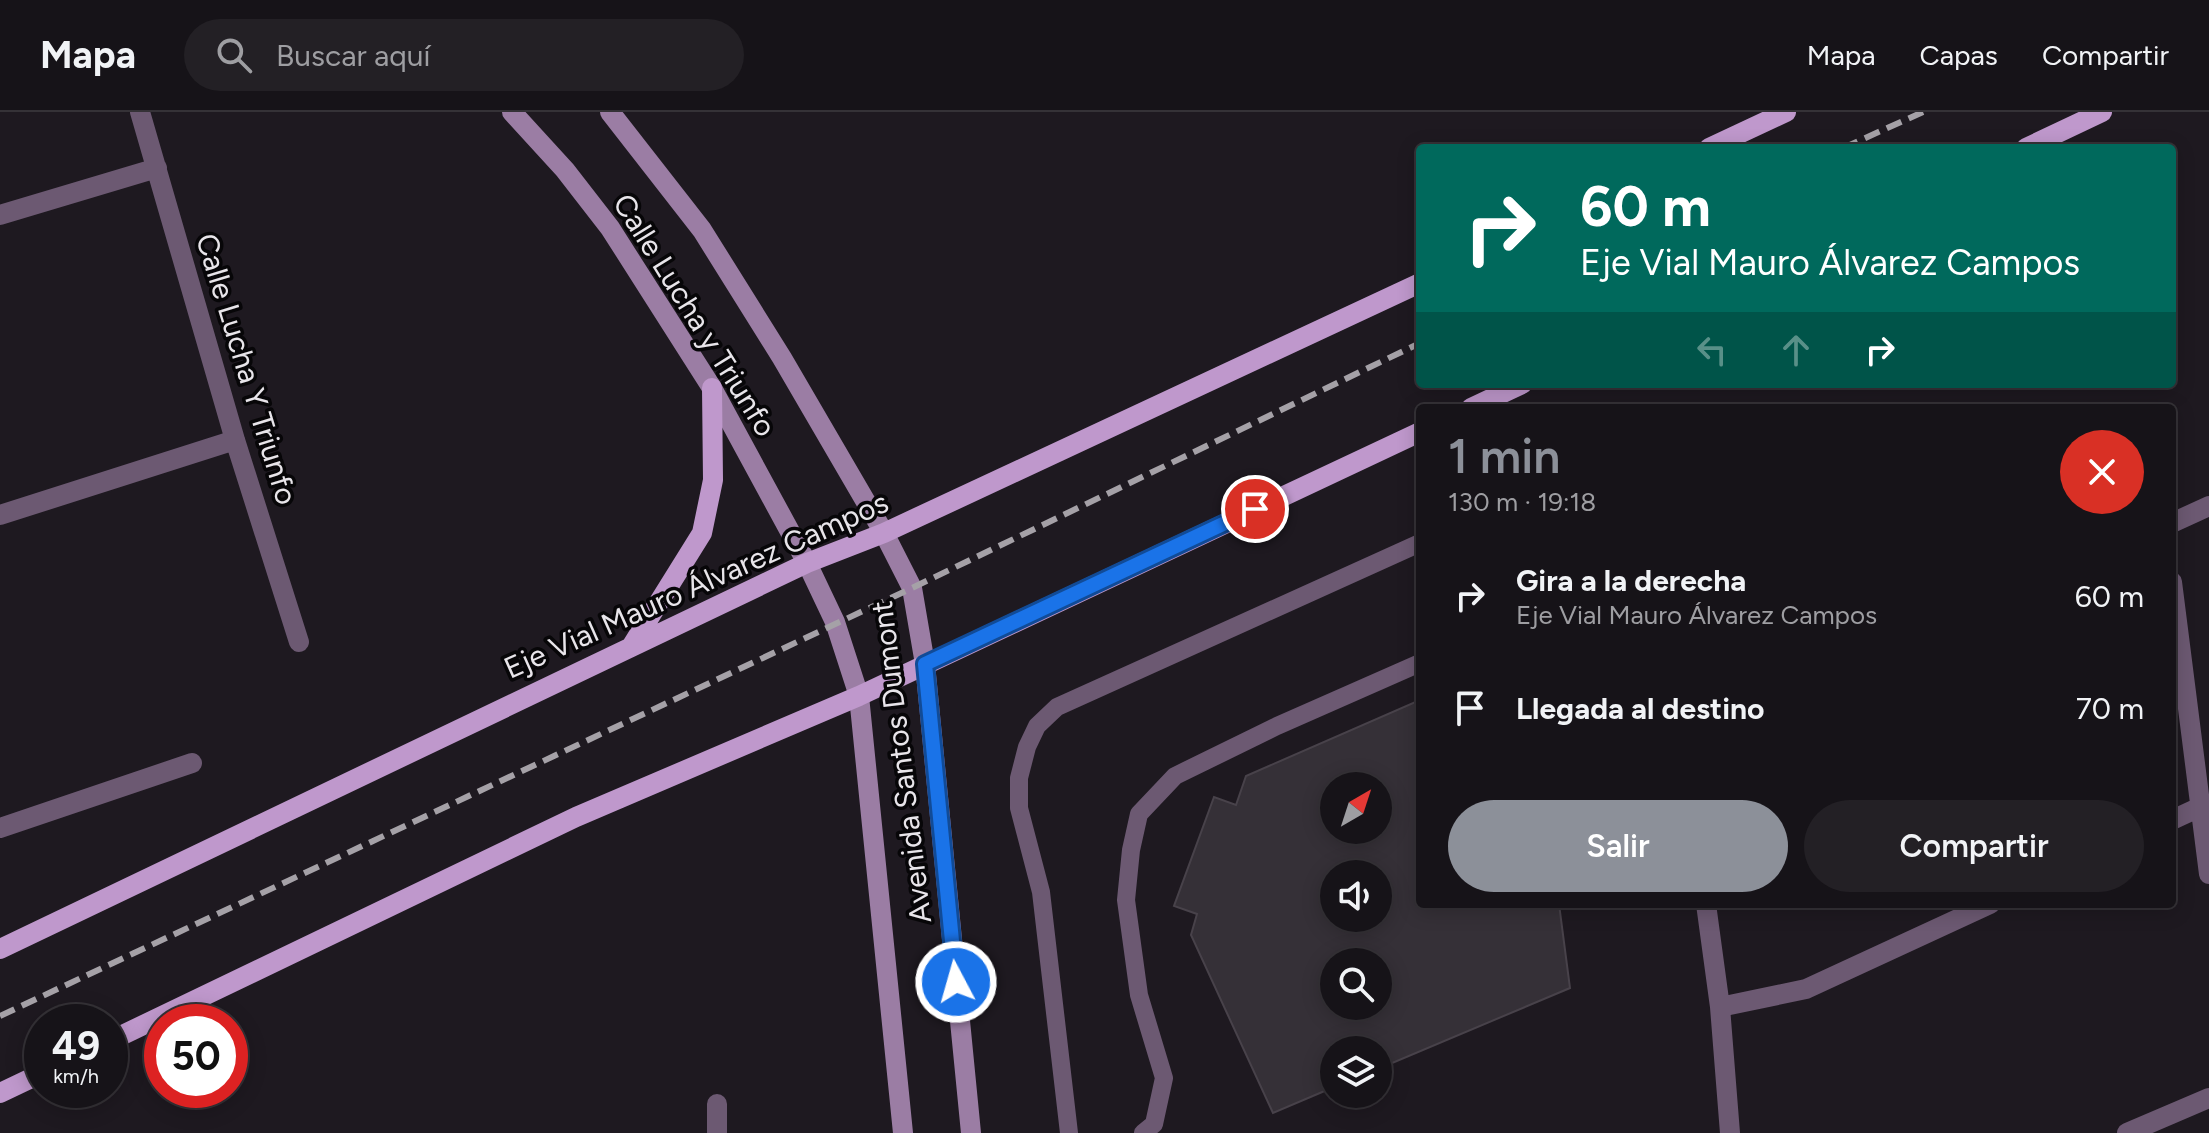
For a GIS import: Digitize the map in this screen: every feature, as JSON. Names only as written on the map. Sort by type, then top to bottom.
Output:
[{"type":"main road","name":"Calle Lucha y Triunfo","points":[[512,112],[610,228],[712,388],[807,563],[835,622],[859,696],[903,1133]]},
{"type":"main road","name":"Calle Lucha y Triunfo","points":[[610,112],[702,230],[782,358],[884,533]]},
{"type":"main road","points":[[1718,144],[1786,112]]},
{"type":"main road","points":[[2034,144],[2102,112]]},
{"type":"main road","name":"Eje Vial Mauro Álvarez Campos","points":[[0,949],[807,563],[884,533],[1416,285]]},
{"type":"main road","points":[[630,648],[702,533],[713,480],[712,388]]},
{"type":"main road","points":[[1480,404],[1514,388]]},
{"type":"main road","points":[[128,1032],[576,817],[859,696],[1416,434]]},
{"type":"main road","name":"Avenida Santos Dumont","points":[[884,533],[912,588],[925,664],[971,1133]]},
{"type":"main road","points":[[0,1093],[24,1082]]},
{"type":"street","name":"Calle Lucha Y Triunfo","points":[[140,112],[235,440],[299,642]]},
{"type":"street","points":[[0,215],[157,168]]},
{"type":"street","points":[[0,515],[235,440]]},
{"type":"street","points":[[2176,521],[2209,506]]},
{"type":"street","points":[[2176,614],[2209,874]]},
{"type":"street","points":[[0,828],[192,763]]},
{"type":"street","points":[[2176,818],[2200,807]]},
{"type":"street","points":[[1707,908],[1720,1007],[1730,1133]]},
{"type":"street","points":[[1720,1007],[1806,989],[1981,908]]},
{"type":"street","points":[[2127,1133],[2209,1098]]},
{"type":"street","points":[[717,1104],[717,1133]]},
{"type":"lane","points":[[1069,1133],[1041,892],[1019,808],[1019,778],[1037,726],[1057,707],[1416,545]]},
{"type":"lane","points":[[1143,1133],[1154,1124],[1164,1078],[1139,995],[1126,900],[1131,850],[1139,814],[1175,776],[1416,665]]},
{"type":"building","points":[[1416,702],[1416,908],[1560,908],[1570,988],[1392,1063],[1392,1036],[1320,1036],[1320,1093],[1273,1113],[1191,935],[1197,914],[1174,906],[1214,797],[1236,805],[1246,776]]},
{"type":"railway","points":[[1852,144],[1923,112]]},
{"type":"railway","points":[[0,1016],[912,588],[1416,345]]},
{"type":"route","points":[[956,982],[925,664],[1255,509]]}]
